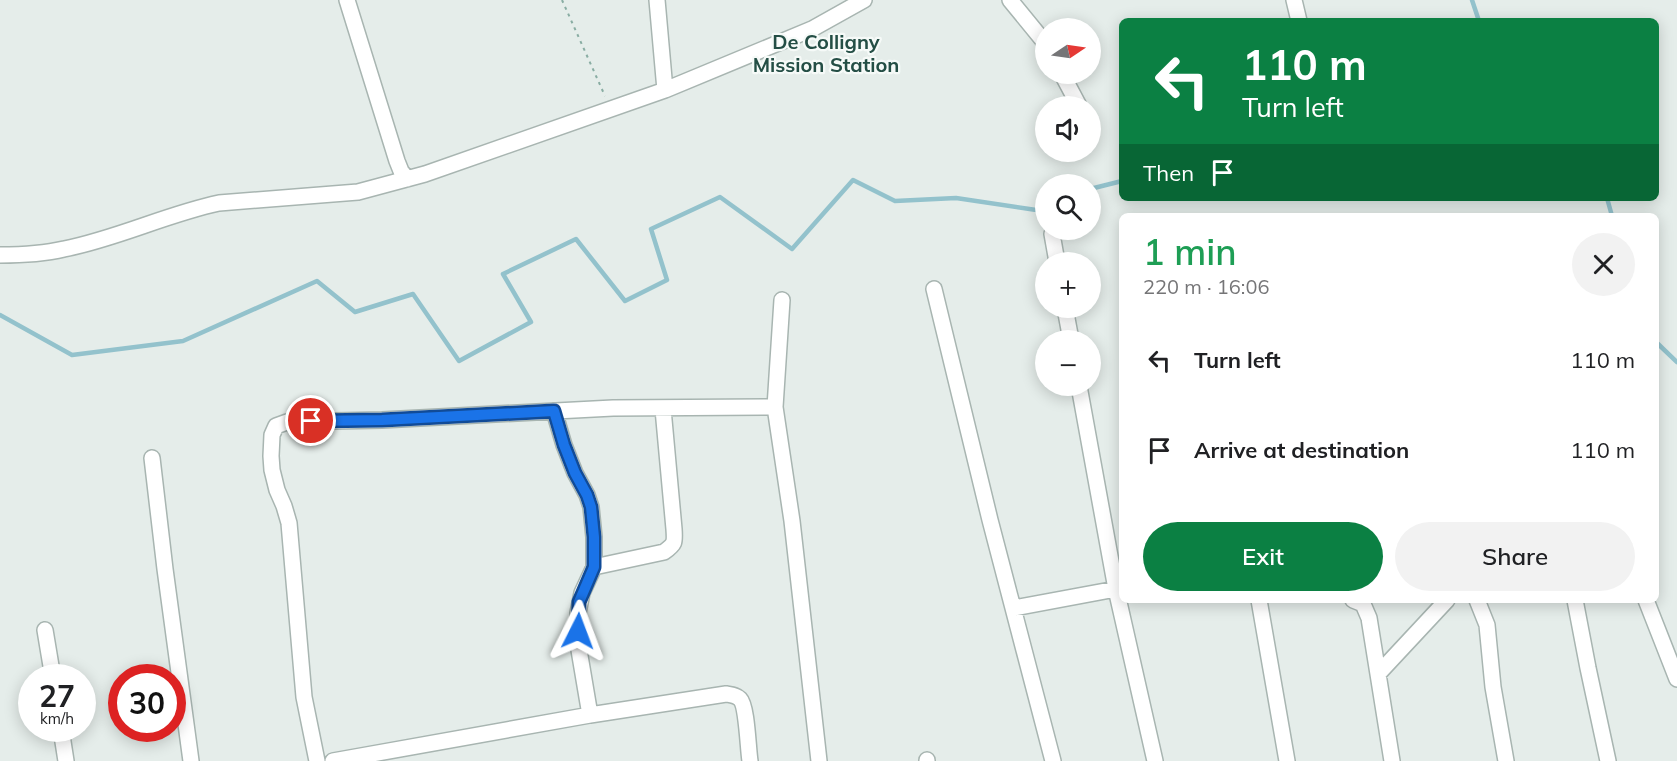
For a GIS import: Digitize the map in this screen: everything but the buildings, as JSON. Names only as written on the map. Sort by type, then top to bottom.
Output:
[{"type":"street","points":[[347,0],[397,161],[407,179]]},
{"type":"street","points":[[657,0],[665,90]]},
{"type":"street","points":[[0,255],[27,255],[65,249],[219,203],[358,192],[425,174],[665,90],[812,29],[864,0]]},
{"type":"street","points":[[1010,0],[1035,31]]},
{"type":"street","points":[[1294,0],[1298,18]]},
{"type":"street","points":[[934,289],[990,520],[1053,761]]},
{"type":"street","points":[[782,300],[775,406],[792,521],[819,761]]},
{"type":"street","points":[[1081,396],[1119,602]]},
{"type":"street","points":[[317,761],[304,697],[289,523],[277,490],[271,463],[274,429],[280,423],[613,408],[775,406]]},
{"type":"street","points":[[594,567],[664,552],[673,545],[675,539],[663,408]]},
{"type":"street","points":[[554,411],[564,445],[591,507],[594,567],[582,593],[578,613],[579,650],[590,715]]},
{"type":"street","points":[[152,458],[192,761]]},
{"type":"street","points":[[1014,608],[1116,589]]},
{"type":"street","points":[[1119,603],[1155,761]]},
{"type":"street","points":[[1260,603],[1287,761]]},
{"type":"street","points":[[1360,603],[1366,610],[1392,761]]},
{"type":"street","points":[[1378,674],[1445,603]]},
{"type":"street","points":[[1478,603],[1487,625],[1493,687],[1506,761]]},
{"type":"street","points":[[1576,603],[1608,761]]},
{"type":"street","points":[[1647,603],[1677,679]]},
{"type":"street","points":[[45,630],[51,664]]},
{"type":"street","points":[[333,761],[590,715],[726,694],[734,695],[742,701],[744,706],[750,761]]},
{"type":"street","points":[[63,742],[66,761]]},
{"type":"path","points":[[562,0],[611,109]]},
{"type":"waterway","points":[[1472,0],[1478,18]]},
{"type":"waterway","points":[[0,315],[72,355],[183,341],[317,281],[355,312],[413,294],[459,361],[531,322],[503,274],[576,239],[625,301],[667,280],[651,229],[720,197],[792,249],[853,180],[895,201],[956,198],[1035,210]]},
{"type":"waterway","points":[[1101,186],[1119,182]]},
{"type":"waterway","points":[[1608,201],[1611,213]]},
{"type":"waterway","points":[[1659,345],[1677,362]]},
{"type":"district","name":"De Colligny Mission Station","points":[[826,54]]},
{"type":"route","points":[[311,421],[382,420],[554,411],[564,445],[591,507],[594,567],[579,602],[578,631]]}]
